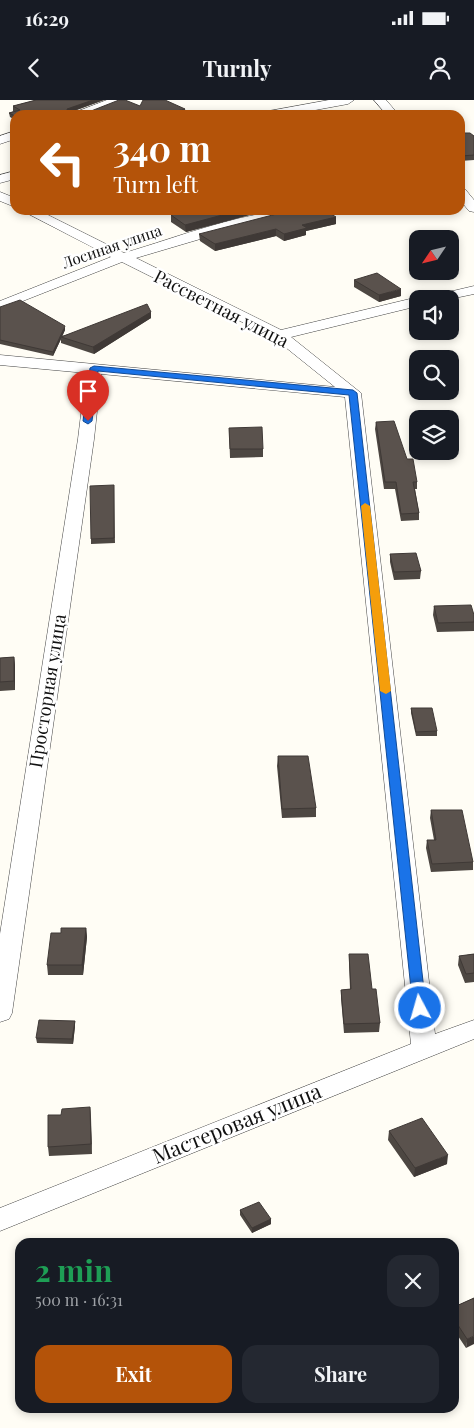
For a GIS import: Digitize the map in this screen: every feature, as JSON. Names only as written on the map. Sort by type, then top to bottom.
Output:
[{"type":"street","points":[[89,110],[119,100]]},
{"type":"street","points":[[295,110],[348,100]]},
{"type":"street","points":[[380,100],[389,110]]},
{"type":"street","points":[[465,198],[474,208]]},
{"type":"street","name":"Рассветная улица","points":[[38,215],[279,335],[353,393]]},
{"type":"street","name":"Лосиная улица","points":[[0,306],[121,258],[273,215]]},
{"type":"street","points":[[459,293],[474,290]]},
{"type":"street","points":[[279,335],[409,303]]},
{"type":"street","points":[[0,360],[353,393],[424,1048]]},
{"type":"street","name":"Просторная улица","points":[[0,1013],[84,449],[94,368]]},
{"type":"street","name":"Мастеровая улица","points":[[0,1220],[474,1029]]},
{"type":"building","points":[[36,100],[93,100],[67,110],[20,110],[13,106]]},
{"type":"building","points":[[119,100],[125,100],[140,106],[143,100],[165,100],[185,109],[94,110]]},
{"type":"building","points":[[465,133],[470,133],[474,136],[474,155],[465,156]]},
{"type":"building","points":[[171,215],[222,215],[185,225]]},
{"type":"building","points":[[273,215],[333,215],[336,217],[302,225],[307,228],[284,234],[276,229],[215,244],[199,234]]},
{"type":"building","points":[[377,273],[401,289],[379,295],[354,280]]},
{"type":"building","points":[[20,300],[65,326],[53,352],[0,340],[0,307]]},
{"type":"building","points":[[147,304],[151,312],[93,347],[61,337]]},
{"type":"building","points":[[394,421],[407,459],[413,460],[417,482],[413,482],[419,513],[401,514],[396,482],[385,482],[376,422]]},
{"type":"building","points":[[262,427],[263,449],[230,449],[229,428]]},
{"type":"building","points":[[114,485],[114,538],[91,539],[90,486]]},
{"type":"building","points":[[416,553],[421,571],[394,572],[390,554]]},
{"type":"building","points":[[471,605],[474,622],[438,623],[434,606]]},
{"type":"building","points":[[14,657],[14,681],[0,682],[0,658]]},
{"type":"building","points":[[411,708],[432,708],[437,731],[416,732]]},
{"type":"building","points":[[278,756],[308,756],[316,808],[282,809]]},
{"type":"building","points":[[431,810],[462,810],[473,862],[432,864],[427,840],[436,840]]},
{"type":"building","points":[[61,928],[86,928],[82,965],[47,965],[51,933],[61,933]]},
{"type":"building","points":[[349,954],[368,954],[372,989],[376,989],[380,1023],[344,1024],[341,990],[351,989]]},
{"type":"building","points":[[474,954],[474,973],[466,974],[459,956]]},
{"type":"building","points":[[39,1020],[75,1021],[72,1039],[36,1038]]},
{"type":"building","points":[[90,1107],[91,1144],[48,1147],[48,1115],[61,1115],[62,1109]]},
{"type":"building","points":[[422,1118],[448,1155],[415,1168],[389,1131]]},
{"type":"building","points":[[259,1202],[271,1219],[252,1228],[240,1210]]},
{"type":"building","points":[[474,1298],[474,1336],[467,1339],[459,1327],[459,1305]]},
{"type":"slow traffic","points":[[365,506],[386,691]]},
{"type":"route","points":[[88,421],[94,368],[353,393],[420,1008]]}]
